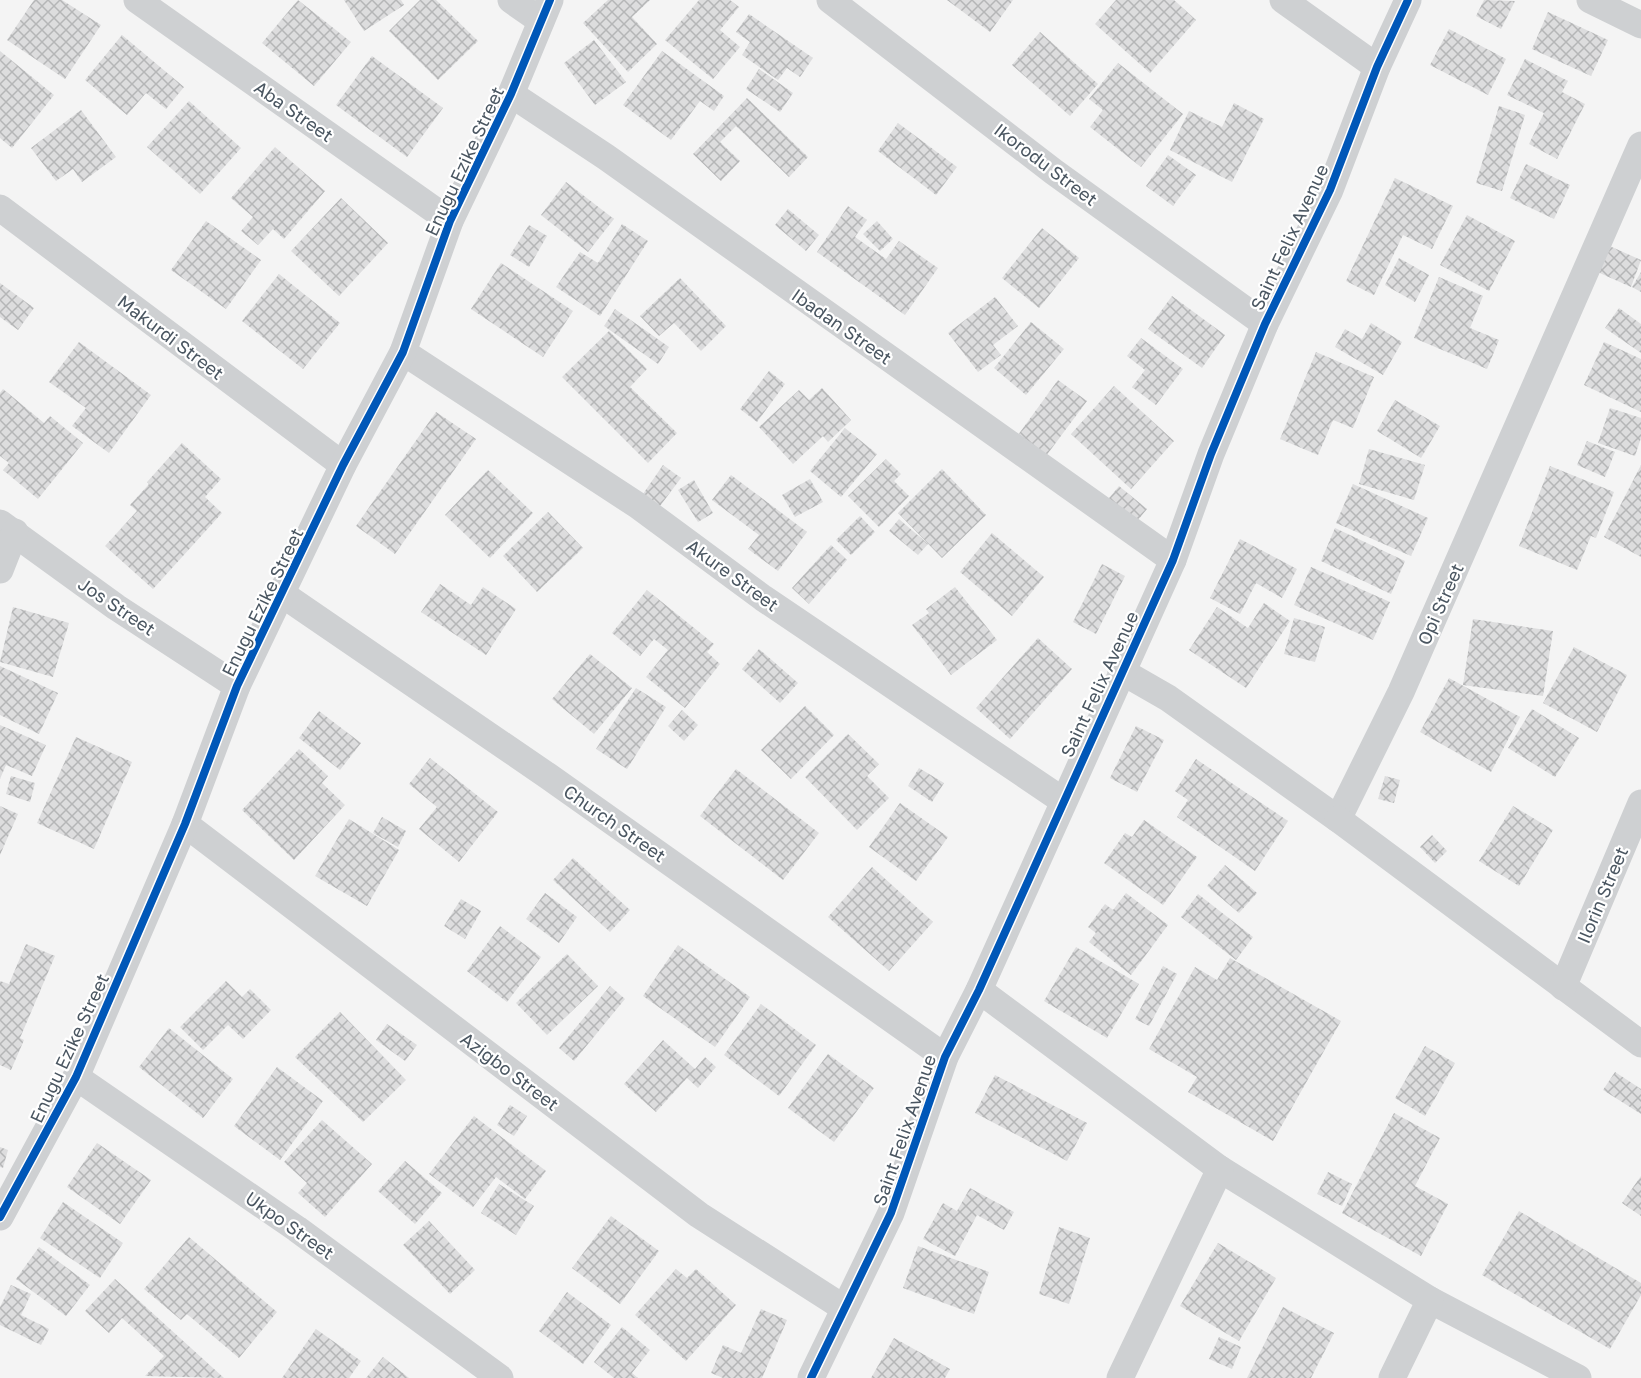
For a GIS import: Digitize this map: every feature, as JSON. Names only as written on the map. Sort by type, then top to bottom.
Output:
[{"type":"street","name":"Aba Street","points":[[138,0],[450,221]]},
{"type":"street","points":[[511,0],[546,11]]},
{"type":"street","name":"Ikorodu Street","points":[[830,0],[1063,178],[1265,324]]},
{"type":"street","points":[[1283,0],[1377,68]]},
{"type":"street","name":"Saint Felix Avenue","points":[[811,1378],[891,1213],[945,1056],[979,990],[1062,800],[1173,560],[1211,454],[1265,324],[1330,190],[1377,68],[1408,0]]},
{"type":"street","points":[[1590,0],[1641,25]]},
{"type":"street","name":"Enugu Ezike Street","points":[[0,1216],[76,1077],[185,824],[237,686],[343,465],[403,352],[450,221],[511,94],[546,11]]},
{"type":"street","name":"Ibadan Street","points":[[511,94],[606,157],[1173,560]]},
{"type":"street","name":"Opi Street","points":[[1338,819],[1401,692],[1641,145]]},
{"type":"street","name":"Makurdi Street","points":[[0,208],[343,465]]},
{"type":"street","name":"Akure Street","points":[[403,352],[637,505],[763,598],[1062,800]]},
{"type":"street","points":[[0,570],[8,528]]},
{"type":"street","name":"Jos Street","points":[[8,528],[116,607],[237,686]]},
{"type":"street","name":"Church Street","points":[[282,594],[548,776],[945,1056]]},
{"type":"street","points":[[1121,670],[1168,698],[1338,819],[1641,1044]]},
{"type":"street","name":"Ilorin Street","points":[[1563,987],[1641,803]]},
{"type":"street","name":"Azigbo Street","points":[[185,824],[699,1215],[844,1308]]},
{"type":"street","points":[[979,990],[1220,1169],[1430,1300],[1578,1378]]},
{"type":"street","name":"Ukpo Street","points":[[76,1077],[297,1229],[500,1378]]},
{"type":"street","points":[[1120,1378],[1220,1169]]},
{"type":"street","points":[[1392,1378],[1430,1300]]},
{"type":"building","points":[[34,0],[62,0],[101,25],[65,79],[7,40]]},
{"type":"building","points":[[298,0],[351,42],[314,86],[262,43]]},
{"type":"building","points":[[344,0],[401,0],[404,5],[364,31]]},
{"type":"building","points":[[420,0],[436,0],[478,41],[438,80],[389,31]]},
{"type":"building","points":[[608,0],[650,0],[632,17],[657,44],[628,72],[583,23]]},
{"type":"building","points":[[699,0],[730,0],[739,7],[720,30],[740,47],[713,79],[665,40]]},
{"type":"building","points":[[947,0],[1013,0],[990,32]]},
{"type":"building","points":[[1116,0],[1174,0],[1196,20],[1150,73],[1095,24]]},
{"type":"building","points":[[1484,0],[1515,1],[1501,29],[1476,16]]},
{"type":"building","points":[[1548,12],[1608,40],[1591,76],[1532,49]]},
{"type":"building","points":[[749,14],[813,58],[800,77],[787,68],[778,80],[742,55],[750,42],[736,32]]},
{"type":"building","points":[[1449,29],[1506,59],[1488,95],[1430,65]]},
{"type":"building","points":[[1040,32],[1098,84],[1070,116],[1012,65]]},
{"type":"building","points":[[122,35],[184,87],[166,109],[146,93],[127,115],[85,80]]},
{"type":"building","points":[[594,40],[626,82],[595,105],[564,63]]},
{"type":"building","points":[[0,51],[54,95],[12,148],[0,138]]},
{"type":"building","points":[[662,51],[724,96],[714,111],[700,101],[671,140],[623,105]]},
{"type":"building","points":[[372,56],[443,108],[407,157],[336,105]]},
{"type":"building","points":[[1525,59],[1568,81],[1562,92],[1585,104],[1557,159],[1529,144],[1544,113],[1507,95]]},
{"type":"building","points":[[1118,63],[1183,114],[1141,167],[1090,127],[1103,110],[1089,99]]},
{"type":"building","points":[[759,69],[793,93],[780,112],[746,89]]},
{"type":"building","points":[[747,98],[808,157],[789,177],[736,126],[720,142],[740,161],[721,181],[693,154]]},
{"type":"building","points":[[189,101],[241,148],[200,194],[147,147]]},
{"type":"building","points":[[1234,103],[1264,119],[1232,182],[1170,150],[1189,111],[1222,127]]},
{"type":"building","points":[[1499,106],[1525,115],[1502,191],[1476,183]]},
{"type":"building","points":[[81,110],[116,157],[82,182],[73,169],[56,181],[31,148]]},
{"type":"building","points":[[898,123],[957,167],[936,195],[878,151]]},
{"type":"building","points":[[275,147],[325,191],[284,239],[273,229],[258,245],[241,231],[253,217],[231,198]]},
{"type":"building","points":[[1168,155],[1196,175],[1173,206],[1146,186]]},
{"type":"building","points":[[1526,164],[1570,185],[1554,219],[1510,198]]},
{"type":"building","points":[[1395,178],[1453,206],[1432,249],[1403,235],[1374,295],[1346,281]]},
{"type":"building","points":[[566,182],[614,219],[588,252],[541,215]]},
{"type":"building","points":[[341,198],[388,243],[339,296],[291,251]]},
{"type":"building","points":[[848,206],[867,220],[855,237],[886,259],[899,241],[938,268],[905,315],[817,252]]},
{"type":"building","points":[[788,209],[819,235],[806,251],[775,225]]},
{"type":"building","points":[[1467,215],[1515,241],[1489,291],[1440,265]]},
{"type":"building","points":[[206,221],[261,260],[226,309],[171,270]]},
{"type":"building","points":[[877,221],[893,239],[880,251],[863,234]]},
{"type":"building","points":[[622,224],[648,241],[600,316],[556,287],[580,252],[598,263]]},
{"type":"building","points":[[529,225],[547,236],[529,267],[510,255]]},
{"type":"building","points":[[1042,228],[1079,258],[1039,308],[1002,278]]},
{"type":"building","points":[[1605,244],[1641,260],[1631,287],[1593,270]]},
{"type":"building","points":[[1399,258],[1429,275],[1415,302],[1385,285]]},
{"type":"building","points":[[501,263],[573,311],[543,357],[471,309]]},
{"type":"building","points":[[1641,272],[1641,292],[1632,287]]},
{"type":"building","points":[[279,274],[340,323],[303,369],[242,321]]},
{"type":"building","points":[[1439,277],[1483,296],[1470,328],[1499,340],[1487,369],[1414,338]]},
{"type":"building","points":[[680,278],[726,326],[701,351],[674,323],[659,336],[640,316]]},
{"type":"building","points":[[0,283],[34,308],[18,330],[0,317]]},
{"type":"building","points":[[1172,296],[1225,335],[1202,368],[1148,329]]},
{"type":"building","points":[[995,297],[1018,326],[993,345],[1001,355],[978,372],[948,333]]},
{"type":"building","points":[[1619,308],[1641,324],[1641,353],[1605,328]]},
{"type":"building","points":[[615,309],[669,347],[658,364],[604,326]]},
{"type":"building","points":[[1031,322],[1064,349],[1026,395],[994,368]]},
{"type":"building","points":[[1371,323],[1402,342],[1383,375],[1335,347],[1345,329],[1362,339]]},
{"type":"building","points":[[609,331],[647,369],[630,387],[677,433],[648,463],[562,377]]},
{"type":"building","points":[[1141,338],[1183,369],[1156,405],[1132,387],[1145,370],[1127,356]]},
{"type":"building","points":[[79,342],[151,395],[109,453],[72,426],[86,408],[49,382]]},
{"type":"building","points":[[1604,342],[1641,359],[1641,412],[1584,385]]},
{"type":"building","points":[[1316,352],[1374,377],[1353,428],[1333,420],[1318,455],[1280,439]]},
{"type":"building","points":[[769,371],[785,384],[757,422],[740,409]]},
{"type":"building","points":[[1058,380],[1087,401],[1043,460],[1015,439]]},
{"type":"building","points":[[1114,386],[1174,441],[1131,489],[1071,434]]},
{"type":"building","points":[[822,388],[851,420],[828,442],[823,436],[793,464],[759,427],[799,390],[809,400]]},
{"type":"building","points":[[3,389],[44,423],[50,416],[83,443],[38,499],[3,470],[9,463],[0,456],[0,393]]},
{"type":"building","points":[[1395,400],[1440,426],[1421,458],[1377,431]]},
{"type":"building","points":[[1610,408],[1641,418],[1641,438],[1635,456],[1598,443]]},
{"type":"building","points":[[436,412],[476,439],[395,554],[356,526]]},
{"type":"building","points":[[845,428],[877,454],[841,497],[810,471]]},
{"type":"building","points":[[1587,441],[1615,452],[1605,477],[1577,465]]},
{"type":"building","points":[[182,443],[221,479],[205,497],[222,513],[153,589],[105,546],[137,511],[130,505],[149,484],[147,482]]},
{"type":"building","points":[[1369,449],[1425,465],[1414,500],[1359,484]]},
{"type":"building","points":[[886,459],[901,474],[894,481],[909,496],[879,527],[848,496]]},
{"type":"building","points":[[663,465],[681,478],[660,506],[643,494]]},
{"type":"building","points":[[1641,465],[1641,557],[1604,537]]},
{"type":"building","points":[[1550,466],[1614,492],[1596,538],[1591,536],[1577,570],[1519,546]]},
{"type":"building","points":[[942,469],[986,515],[942,558],[898,513]]},
{"type":"building","points":[[488,470],[533,513],[490,558],[445,515]]},
{"type":"building","points":[[731,475],[807,532],[778,571],[748,549],[759,535],[712,500]]},
{"type":"building","points":[[810,479],[823,502],[795,517],[782,495]]},
{"type":"building","points":[[694,480],[713,513],[698,522],[678,490]]},
{"type":"building","points":[[1353,484],[1428,518],[1411,556],[1336,523]]},
{"type":"building","points":[[1119,486],[1147,509],[1133,526],[1105,503]]},
{"type":"building","points":[[548,512],[583,548],[537,592],[503,556]]},
{"type":"building","points":[[860,516],[875,532],[851,555],[836,540]]},
{"type":"building","points":[[899,519],[928,544],[918,555],[889,531]]},
{"type":"building","points":[[1335,528],[1405,561],[1391,594],[1321,561]]},
{"type":"building","points":[[992,533],[1044,577],[1012,616],[960,572]]},
{"type":"building","points":[[1240,539],[1297,569],[1282,598],[1256,583],[1240,614],[1210,598]]},
{"type":"building","points":[[831,545],[847,560],[809,604],[792,588]]},
{"type":"building","points":[[1102,564],[1125,576],[1096,634],[1073,622]]},
{"type":"building","points":[[1311,567],[1390,602],[1373,640],[1294,605]]},
{"type":"building","points":[[440,584],[471,605],[483,587],[516,609],[486,655],[421,612]]},
{"type":"building","points":[[955,587],[997,640],[951,675],[912,625],[929,613],[926,609]]},
{"type":"building","points":[[647,590],[714,644],[707,652],[720,664],[685,708],[646,677],[668,650],[654,639],[640,656],[612,633]]},
{"type":"building","points":[[1264,603],[1290,621],[1246,688],[1189,650],[1217,607],[1248,628]]},
{"type":"building","points":[[13,607],[69,623],[53,677],[0,662]]},
{"type":"building","points":[[1294,618],[1325,627],[1315,662],[1284,654]]},
{"type":"building","points":[[1473,619],[1553,631],[1543,696],[1463,685]]},
{"type":"building","points":[[1038,638],[1072,669],[1010,739],[976,708]]},
{"type":"building","points":[[1574,647],[1627,675],[1597,732],[1543,703]]},
{"type":"building","points":[[759,649],[798,683],[780,703],[742,669]]},
{"type":"building","points":[[590,654],[632,688],[594,734],[552,699]]},
{"type":"building","points":[[0,666],[58,693],[39,734],[0,715]]},
{"type":"building","points":[[1449,678],[1520,717],[1491,772],[1420,732]]},
{"type":"building","points":[[636,688],[666,707],[627,769],[596,749]]},
{"type":"building","points":[[805,706],[834,735],[791,779],[761,750]]},
{"type":"building","points":[[1532,709],[1579,738],[1555,777],[1508,748]]},
{"type":"building","points":[[682,710],[698,725],[684,741],[668,726]]},
{"type":"building","points":[[319,711],[361,743],[340,770],[299,738]]},
{"type":"building","points":[[0,725],[46,745],[32,776],[6,765],[0,779]]},
{"type":"building","points":[[1136,726],[1164,740],[1137,792],[1110,778]]},
{"type":"building","points":[[848,734],[879,764],[867,776],[889,798],[857,830],[805,777]]},
{"type":"building","points":[[76,737],[132,762],[94,849],[37,823]]},
{"type":"building","points":[[299,749],[328,776],[322,783],[345,805],[294,860],[242,810]]},
{"type":"building","points":[[430,758],[498,812],[459,862],[419,829],[437,807],[409,784]]},
{"type":"building","points":[[1196,759],[1288,821],[1255,871],[1177,817],[1188,800],[1175,791]]},
{"type":"building","points":[[919,768],[944,783],[932,802],[908,786]]},
{"type":"building","points":[[736,769],[819,833],[783,880],[700,816]]},
{"type":"building","points":[[11,776],[35,783],[30,802],[6,794]]},
{"type":"building","points":[[1385,776],[1400,780],[1394,803],[1378,799]]},
{"type":"building","points":[[900,803],[948,837],[916,881],[869,847]]},
{"type":"building","points":[[0,806],[18,814],[0,855]]},
{"type":"building","points":[[1513,806],[1553,830],[1519,886],[1479,861]]},
{"type":"building","points":[[382,817],[406,831],[398,847],[373,833]]},
{"type":"building","points":[[349,819],[399,850],[367,906],[315,876]]},
{"type":"building","points":[[1144,820],[1197,857],[1163,905],[1104,863],[1125,833],[1132,837]]},
{"type":"building","points":[[1432,835],[1447,851],[1435,863],[1420,847]]},
{"type":"building","points":[[573,858],[630,910],[610,932],[553,880]]},
{"type":"building","points":[[1225,865],[1257,893],[1239,913],[1207,886]]},
{"type":"building","points":[[872,867],[933,922],[889,971],[828,917]]},
{"type":"building","points":[[545,893],[577,917],[559,943],[526,919]]},
{"type":"building","points":[[1126,893],[1168,925],[1131,975],[1089,942],[1096,933],[1088,927],[1105,904],[1113,910]]},
{"type":"building","points":[[1198,894],[1253,937],[1236,960],[1181,917]]},
{"type":"building","points":[[461,899],[481,911],[465,939],[444,926]]},
{"type":"building","points":[[500,926],[541,957],[507,1002],[467,971]]},
{"type":"building","points":[[26,944],[55,956],[20,1038],[24,1040],[11,1070],[0,1065],[0,981],[9,984]]},
{"type":"building","points":[[678,945],[750,997],[715,1047],[643,996]]},
{"type":"building","points":[[1076,947],[1139,984],[1107,1038],[1044,1001]]},
{"type":"building","points":[[567,954],[598,986],[547,1035],[516,1003]]},
{"type":"building","points":[[1230,958],[1341,1021],[1273,1141],[1188,1092],[1197,1077],[1149,1049],[1195,967],[1217,980]]},
{"type":"building","points":[[1163,966],[1177,974],[1149,1026],[1135,1019]]},
{"type":"building","points":[[226,981],[242,997],[250,989],[271,1010],[243,1039],[228,1025],[203,1050],[180,1027]]},
{"type":"building","points":[[610,986],[625,999],[574,1061],[559,1048]]},
{"type":"building","points":[[761,1004],[816,1045],[779,1096],[724,1055]]},
{"type":"building","points":[[340,1012],[406,1080],[363,1122],[295,1057]]},
{"type":"building","points":[[387,1024],[417,1045],[405,1061],[376,1040]]},
{"type":"building","points":[[169,1028],[233,1079],[203,1118],[139,1067]]},
{"type":"building","points":[[663,1040],[695,1069],[705,1057],[716,1067],[698,1088],[687,1078],[656,1112],[624,1084]]},
{"type":"building","points":[[1425,1046],[1455,1063],[1425,1116],[1395,1098]]},
{"type":"building","points":[[828,1054],[874,1088],[834,1142],[788,1108]]},
{"type":"building","points":[[277,1067],[323,1101],[280,1160],[234,1126]]},
{"type":"building","points":[[1615,1072],[1641,1089],[1641,1114],[1603,1090]]},
{"type":"building","points":[[995,1075],[1087,1123],[1067,1161],[975,1113]]},
{"type":"building","points":[[510,1105],[527,1116],[514,1136],[497,1125]]},
{"type":"building","points":[[1394,1113],[1440,1138],[1415,1186],[1448,1204],[1421,1256],[1342,1213]]},
{"type":"building","points":[[474,1116],[546,1171],[525,1199],[496,1177],[473,1207],[429,1174]]},
{"type":"building","points":[[322,1120],[372,1164],[325,1217],[298,1193],[307,1183],[284,1162]]},
{"type":"building","points":[[97,1143],[151,1180],[120,1224],[67,1187]]},
{"type":"building","points":[[0,1147],[8,1150],[3,1168],[0,1167]]},
{"type":"building","points":[[405,1161],[442,1193],[415,1224],[378,1191]]},
{"type":"building","points":[[1328,1172],[1352,1184],[1342,1206],[1317,1194]]},
{"type":"building","points":[[1641,1176],[1641,1216],[1622,1203]]},
{"type":"building","points":[[499,1184],[534,1206],[516,1235],[481,1213]]},
{"type":"building","points":[[970,1188],[1014,1212],[1004,1230],[977,1215],[955,1256],[923,1239],[943,1203],[957,1211]]},
{"type":"building","points":[[63,1202],[123,1243],[100,1278],[40,1238]]},
{"type":"building","points":[[1519,1211],[1641,1283],[1641,1295],[1610,1349],[1482,1275]]},
{"type":"building","points":[[611,1216],[659,1251],[620,1304],[572,1268]]},
{"type":"building","points":[[429,1221],[475,1270],[450,1294],[403,1245]]},
{"type":"building","points":[[1059,1227],[1090,1238],[1069,1304],[1039,1294]]},
{"type":"building","points":[[189,1237],[277,1312],[239,1358],[187,1314],[181,1320],[144,1289]]},
{"type":"building","points":[[1218,1243],[1276,1278],[1239,1341],[1180,1306]]},
{"type":"building","points":[[918,1246],[989,1272],[974,1314],[903,1288]]},
{"type":"building","points":[[39,1247],[90,1285],[66,1316],[16,1279]]},
{"type":"building","points":[[676,1269],[687,1278],[696,1269],[736,1305],[686,1361],[635,1315]]},
{"type":"building","points":[[115,1279],[224,1378],[145,1376],[164,1356],[122,1318],[109,1333],[85,1311]]},
{"type":"building","points":[[11,1285],[31,1294],[21,1315],[49,1329],[41,1345],[0,1325],[0,1307]]},
{"type":"building","points":[[567,1292],[611,1325],[583,1364],[539,1331]]},
{"type":"building","points":[[1283,1307],[1334,1333],[1311,1378],[1247,1378]]},
{"type":"building","points":[[761,1309],[787,1320],[762,1378],[723,1378],[711,1373],[723,1345],[741,1353]]},
{"type":"building","points":[[622,1327],[650,1350],[632,1373],[638,1378],[614,1378],[594,1362]]},
{"type":"building","points":[[316,1329],[361,1361],[349,1378],[282,1378]]},
{"type":"building","points":[[1219,1337],[1241,1347],[1232,1369],[1209,1359]]},
{"type":"building","points":[[894,1338],[950,1369],[945,1378],[871,1378]]},
{"type":"building","points":[[383,1357],[409,1378],[366,1378]]},
{"type":"cycle path","points":[[0,1217],[76,1077],[185,824],[237,686],[343,465],[403,352],[450,221],[511,94],[550,0]]},
{"type":"cycle path","points":[[811,1378],[891,1213],[945,1057],[979,990],[1173,560],[1211,454],[1265,324],[1330,190],[1377,67],[1408,0]]}]
